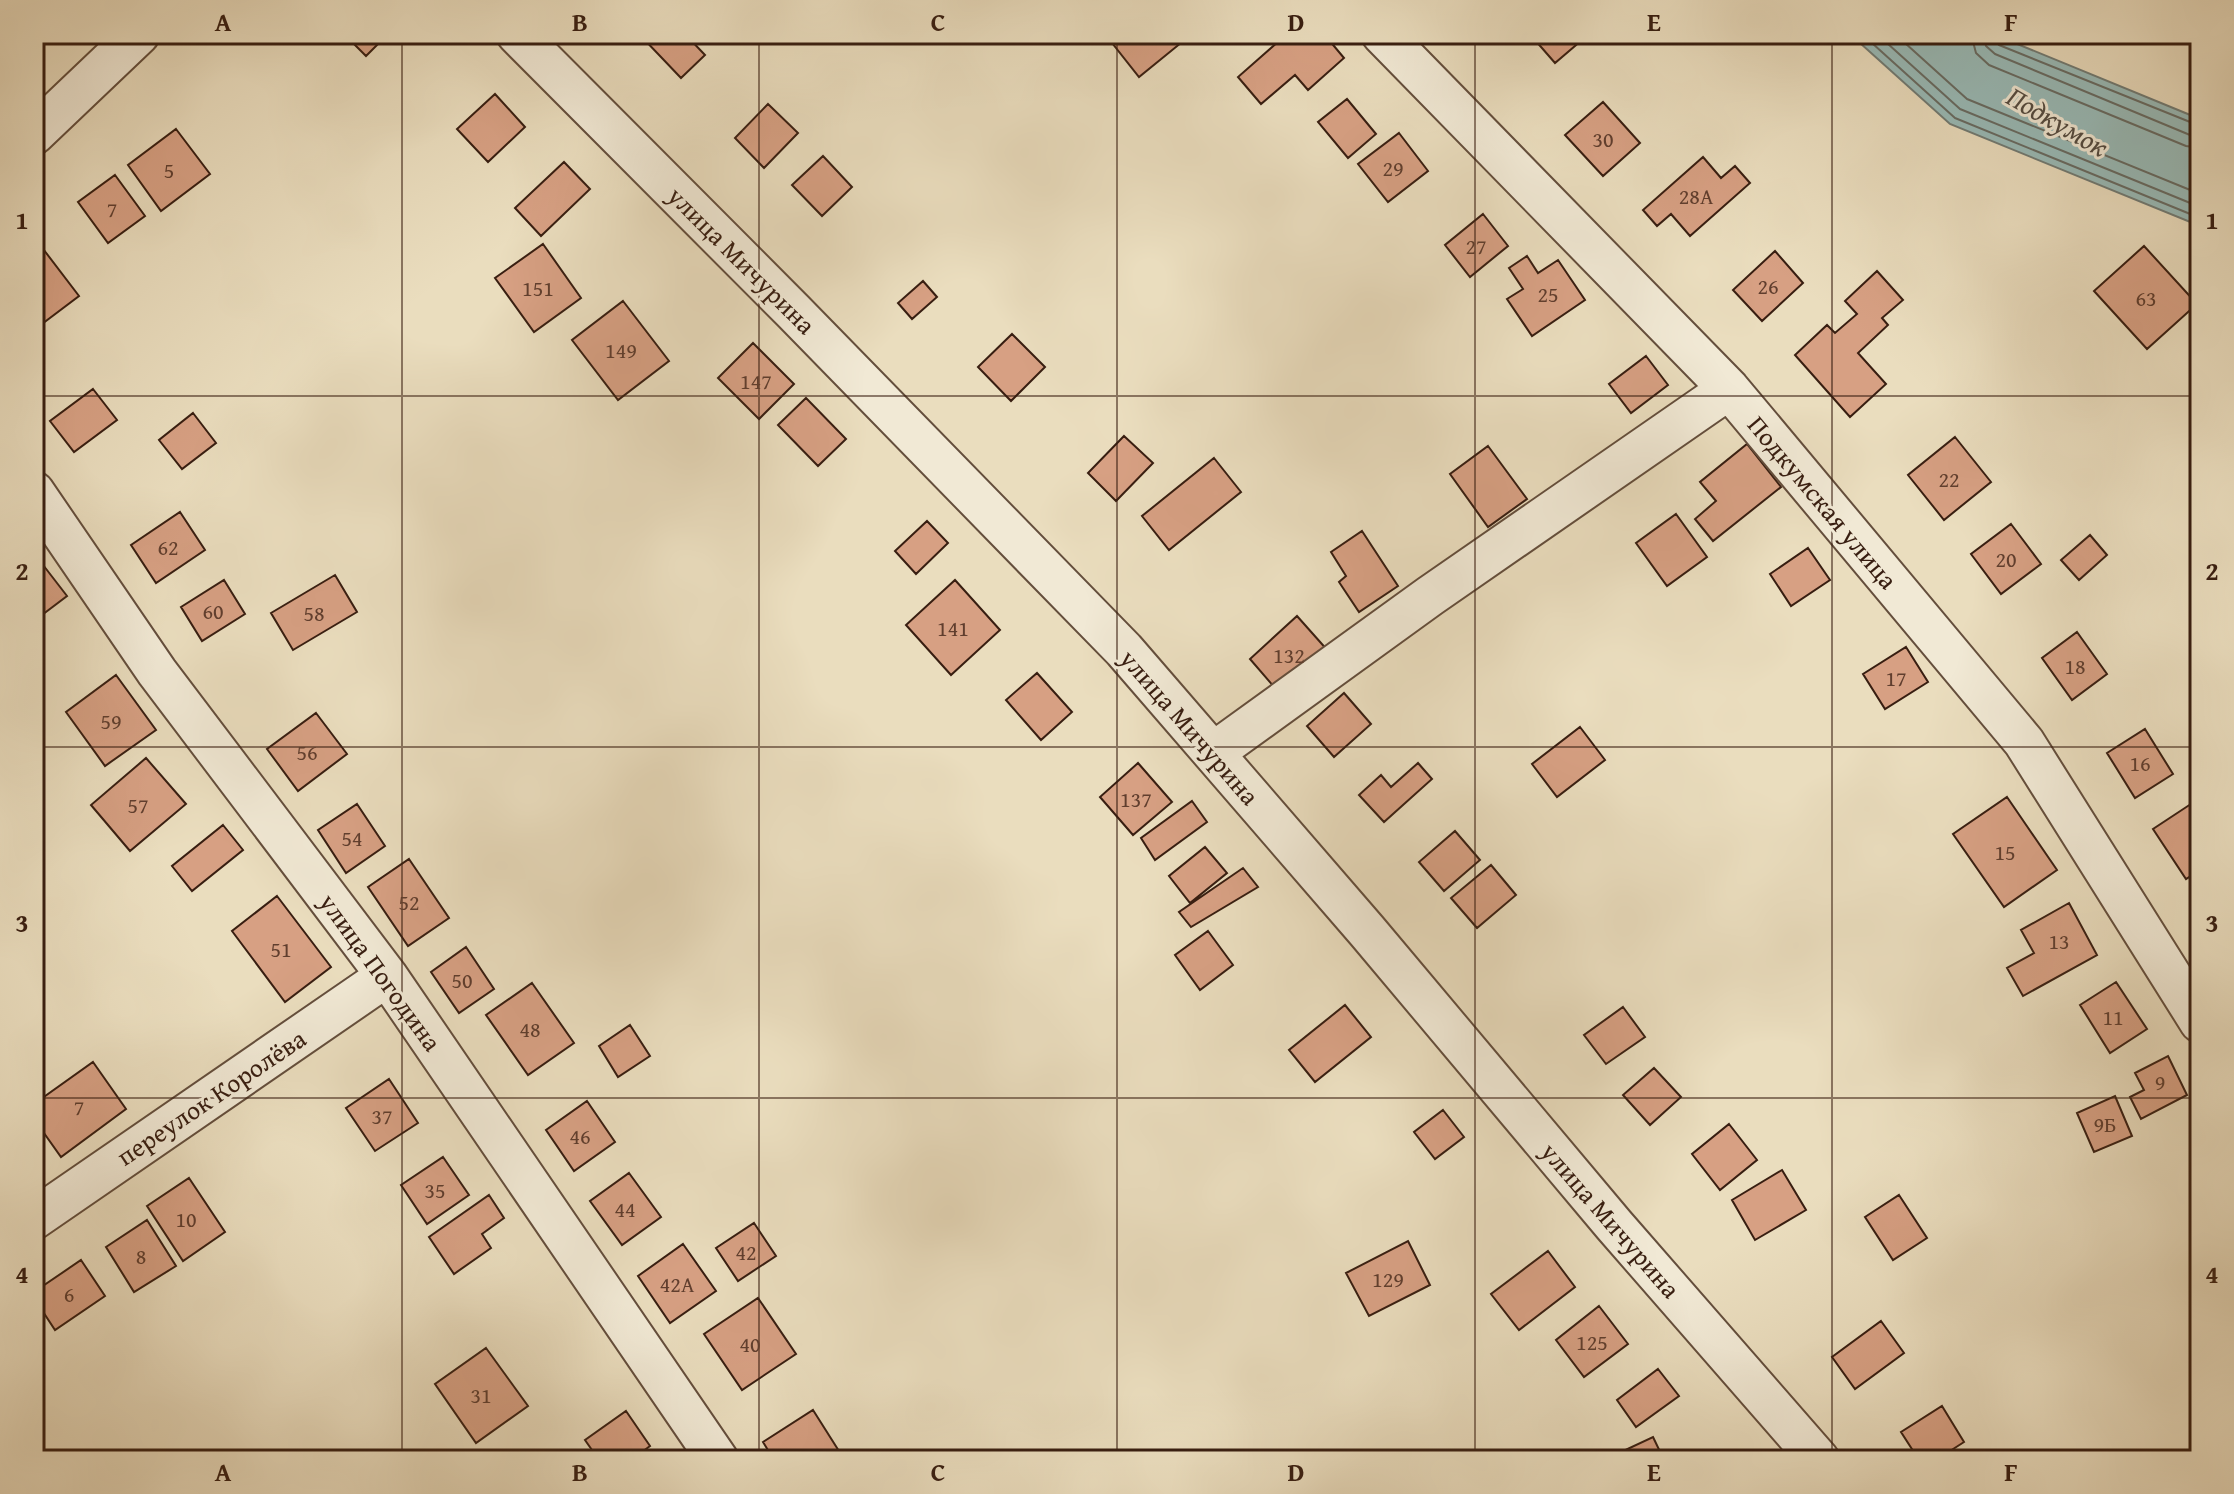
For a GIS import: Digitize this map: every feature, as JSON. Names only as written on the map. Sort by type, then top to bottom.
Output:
[{"type":"street","points":[[34,134],[139,34]]},
{"type":"street","name":"улица Мичурина","points":[[517,34],[1124,650],[1367,931],[1614,1225],[1819,1460]]},
{"type":"street","name":"Подкумская улица","points":[[1382,34],[1729,389],[2024,742],[2200,1022]]},
{"type":"street","points":[[1213,753],[1430,596],[1729,389]]},
{"type":"street","name":"улица Погодина","points":[[34,492],[157,672],[387,976],[718,1460]]},
{"type":"street","name":"переулок Королёва","points":[[34,1219],[387,976]]},
{"type":"water","name":"Подкумок","points":[[1850,34],[1993,34],[2200,119],[2200,226],[1950,124]]},
{"type":"building","points":[[344,34],[388,34],[366,56]]},
{"type":"building","points":[[639,34],[685,34],[705,55],[681,78]]},
{"type":"building","points":[[1105,34],[1183,34],[1187,38],[1139,77]]},
{"type":"building","points":[[1287,34],[1324,34],[1344,58],[1308,90],[1295,75],[1261,104],[1238,77]]},
{"type":"building","points":[[1542,34],[1589,34],[1555,63],[1535,40]]},
{"type":"building","points":[[495,94],[525,127],[488,162],[457,129]]},
{"type":"building","points":[[1347,99],[1376,134],[1348,158],[1318,122]]},
{"type":"building","points":[[1603,102],[1640,143],[1603,176],[1565,135]]},
{"type":"building","points":[[768,104],[798,133],[764,168],[735,138]]},
{"type":"building","points":[[176,129],[210,174],[161,211],[128,165]]},
{"type":"building","points":[[1399,133],[1428,171],[1388,202],[1358,164]]},
{"type":"building","points":[[823,156],[852,187],[822,216],[792,185]]},
{"type":"building","points":[[1703,157],[1721,178],[1735,166],[1750,183],[1690,236],[1671,214],[1657,226],[1643,210]]},
{"type":"building","points":[[564,162],[590,189],[541,236],[515,208]]},
{"type":"building","points":[[115,175],[145,216],[108,243],[78,202]]},
{"type":"building","points":[[1483,214],[1508,246],[1470,277],[1445,245]]},
{"type":"building","points":[[34,237],[79,296],[34,330]]},
{"type":"building","points":[[543,244],[581,298],[534,332],[495,278]]},
{"type":"building","points":[[2144,246],[2197,304],[2147,349],[2094,291]]},
{"type":"building","points":[[1775,251],[1803,283],[1762,321],[1733,290]]},
{"type":"building","points":[[1527,256],[1538,273],[1558,260],[1585,300],[1532,336],[1507,299],[1523,289],[1509,268]]},
{"type":"building","points":[[1877,271],[1903,300],[1882,318],[1888,325],[1858,353],[1886,384],[1850,417],[1795,355],[1827,325],[1835,333],[1857,314],[1845,301]]},
{"type":"building","points":[[923,281],[937,297],[912,319],[898,303]]},
{"type":"building","points":[[623,301],[669,361],[618,400],[572,340]]},
{"type":"building","points":[[1012,334],[1045,367],[1011,401],[978,367]]},
{"type":"building","points":[[753,343],[794,384],[759,419],[718,378]]},
{"type":"building","points":[[1646,356],[1668,385],[1631,413],[1609,384]]},
{"type":"building","points":[[93,389],[117,420],[74,452],[50,421]]},
{"type":"building","points":[[806,398],[846,439],[818,466],[778,425]]},
{"type":"building","points":[[193,413],[216,443],[182,469],[159,440]]},
{"type":"building","points":[[1124,436],[1153,463],[1116,501],[1088,473]]},
{"type":"building","points":[[1955,437],[1991,482],[1944,520],[1908,475]]},
{"type":"building","points":[[1747,444],[1781,487],[1713,541],[1695,519],[1716,501],[1700,482]]},
{"type":"building","points":[[1488,446],[1527,499],[1488,527],[1450,474]]},
{"type":"building","points":[[1214,458],[1241,492],[1169,550],[1142,516]]},
{"type":"building","points":[[180,512],[205,550],[156,583],[131,545]]},
{"type":"building","points":[[1676,514],[1707,557],[1667,586],[1636,543]]},
{"type":"building","points":[[927,521],[948,543],[916,574],[895,551]]},
{"type":"building","points":[[2011,524],[2041,564],[2001,594],[1971,554]]},
{"type":"building","points":[[1362,531],[1398,586],[1359,612],[1339,582],[1346,576],[1331,552]]},
{"type":"building","points":[[2090,535],[2107,555],[2079,580],[2061,560]]},
{"type":"building","points":[[1808,548],[1830,580],[1791,606],[1770,574]]},
{"type":"building","points":[[40,561],[67,596],[34,621],[34,566]]},
{"type":"building","points":[[335,575],[357,612],[293,650],[271,613]]},
{"type":"building","points":[[224,580],[245,614],[202,641],[181,607]]},
{"type":"building","points":[[955,580],[1000,630],[951,675],[906,625]]},
{"type":"building","points":[[1297,616],[1329,652],[1281,695],[1250,659]]},
{"type":"building","points":[[2077,632],[2107,674],[2072,700],[2042,658]]},
{"type":"building","points":[[1906,647],[1928,682],[1885,709],[1863,674]]},
{"type":"building","points":[[1037,673],[1072,712],[1041,740],[1006,700]]},
{"type":"building","points":[[116,675],[156,730],[105,766],[66,712]]},
{"type":"building","points":[[1344,693],[1371,724],[1334,757],[1307,726]]},
{"type":"building","points":[[316,713],[347,754],[298,791],[267,749]]},
{"type":"building","points":[[1580,727],[1605,760],[1557,797],[1532,764]]},
{"type":"building","points":[[2145,729],[2173,774],[2135,798],[2107,753]]},
{"type":"building","points":[[146,758],[186,804],[130,851],[91,805]]},
{"type":"building","points":[[1138,763],[1172,802],[1133,835],[1100,797]]},
{"type":"building","points":[[1418,763],[1432,779],[1384,822],[1359,795],[1381,775],[1391,787]]},
{"type":"building","points":[[2007,797],[2057,870],[2004,907],[1953,834]]},
{"type":"building","points":[[2200,798],[2200,870],[2186,879],[2153,829]]},
{"type":"building","points":[[1192,801],[1207,822],[1155,860],[1141,838]]},
{"type":"building","points":[[357,804],[385,846],[346,873],[318,830]]},
{"type":"building","points":[[223,825],[243,850],[192,891],[172,866]]},
{"type":"building","points":[[1455,831],[1480,860],[1444,891],[1419,862]]},
{"type":"building","points":[[1205,847],[1227,873],[1190,903],[1169,876]]},
{"type":"building","points":[[409,859],[449,918],[408,946],[368,887]]},
{"type":"building","points":[[1491,865],[1516,895],[1477,928],[1451,898]]},
{"type":"building","points":[[1243,868],[1258,887],[1191,927],[1179,912]]},
{"type":"building","points":[[277,896],[331,967],[285,1002],[232,931]]},
{"type":"building","points":[[2069,903],[2097,955],[2023,996],[2007,968],[2034,953],[2021,930]]},
{"type":"building","points":[[1208,931],[1233,965],[1200,990],[1175,955]]},
{"type":"building","points":[[466,947],[494,989],[459,1013],[431,972]]},
{"type":"building","points":[[2116,982],[2147,1029],[2110,1053],[2080,1005]]},
{"type":"building","points":[[532,983],[574,1043],[528,1075],[486,1015]]},
{"type":"building","points":[[1345,1005],[1371,1037],[1315,1082],[1289,1050]]},
{"type":"building","points":[[1623,1007],[1645,1037],[1606,1064],[1584,1035]]},
{"type":"building","points":[[630,1025],[650,1056],[618,1077],[599,1046]]},
{"type":"building","points":[[2168,1056],[2187,1095],[2141,1119],[2130,1097],[2144,1090],[2135,1073]]},
{"type":"building","points":[[93,1062],[126,1109],[61,1157],[34,1119],[34,1104]]},
{"type":"building","points":[[1654,1068],[1681,1097],[1650,1125],[1623,1095]]},
{"type":"building","points":[[389,1079],[418,1123],[375,1151],[346,1108]]},
{"type":"building","points":[[2115,1096],[2132,1136],[2094,1152],[2077,1113]]},
{"type":"building","points":[[587,1101],[615,1142],[574,1171],[546,1130]]},
{"type":"building","points":[[1443,1110],[1464,1137],[1435,1159],[1414,1132]]},
{"type":"building","points":[[1729,1124],[1757,1160],[1720,1190],[1692,1154]]},
{"type":"building","points":[[443,1157],[469,1195],[427,1224],[401,1185]]},
{"type":"building","points":[[1782,1170],[1806,1210],[1755,1240],[1732,1200]]},
{"type":"building","points":[[629,1173],[661,1217],[622,1245],[590,1201]]},
{"type":"building","points":[[189,1178],[225,1232],[183,1261],[147,1206]]},
{"type":"building","points":[[489,1195],[504,1218],[482,1234],[491,1248],[454,1274],[429,1237]]},
{"type":"building","points":[[1899,1195],[1927,1238],[1893,1260],[1865,1217]]},
{"type":"building","points":[[147,1220],[176,1266],[134,1292],[106,1247]]},
{"type":"building","points":[[754,1223],[776,1256],[738,1281],[716,1248]]},
{"type":"building","points":[[1408,1241],[1430,1285],[1369,1316],[1346,1273]]},
{"type":"building","points":[[683,1244],[716,1291],[670,1323],[638,1276]]},
{"type":"building","points":[[1548,1251],[1575,1287],[1519,1330],[1491,1294]]},
{"type":"building","points":[[81,1260],[105,1296],[55,1330],[34,1298],[34,1292]]},
{"type":"building","points":[[758,1298],[796,1354],[742,1390],[704,1334]]},
{"type":"building","points":[[1599,1306],[1628,1344],[1584,1377],[1556,1340]]},
{"type":"building","points":[[1881,1321],[1904,1353],[1855,1389],[1832,1357]]},
{"type":"building","points":[[34,1331],[42,1343],[34,1348]]},
{"type":"building","points":[[486,1348],[528,1406],[476,1443],[435,1384]]},
{"type":"building","points":[[1658,1369],[1679,1396],[1636,1427],[1617,1400]]},
{"type":"building","points":[[1942,1406],[1964,1442],[1936,1460],[1919,1460],[1901,1432]]},
{"type":"building","points":[[813,1410],[844,1459],[774,1460],[763,1442]]},
{"type":"building","points":[[626,1411],[650,1446],[631,1460],[599,1460],[585,1440]]},
{"type":"building","points":[[1653,1437],[1664,1460],[1604,1460]]}]
